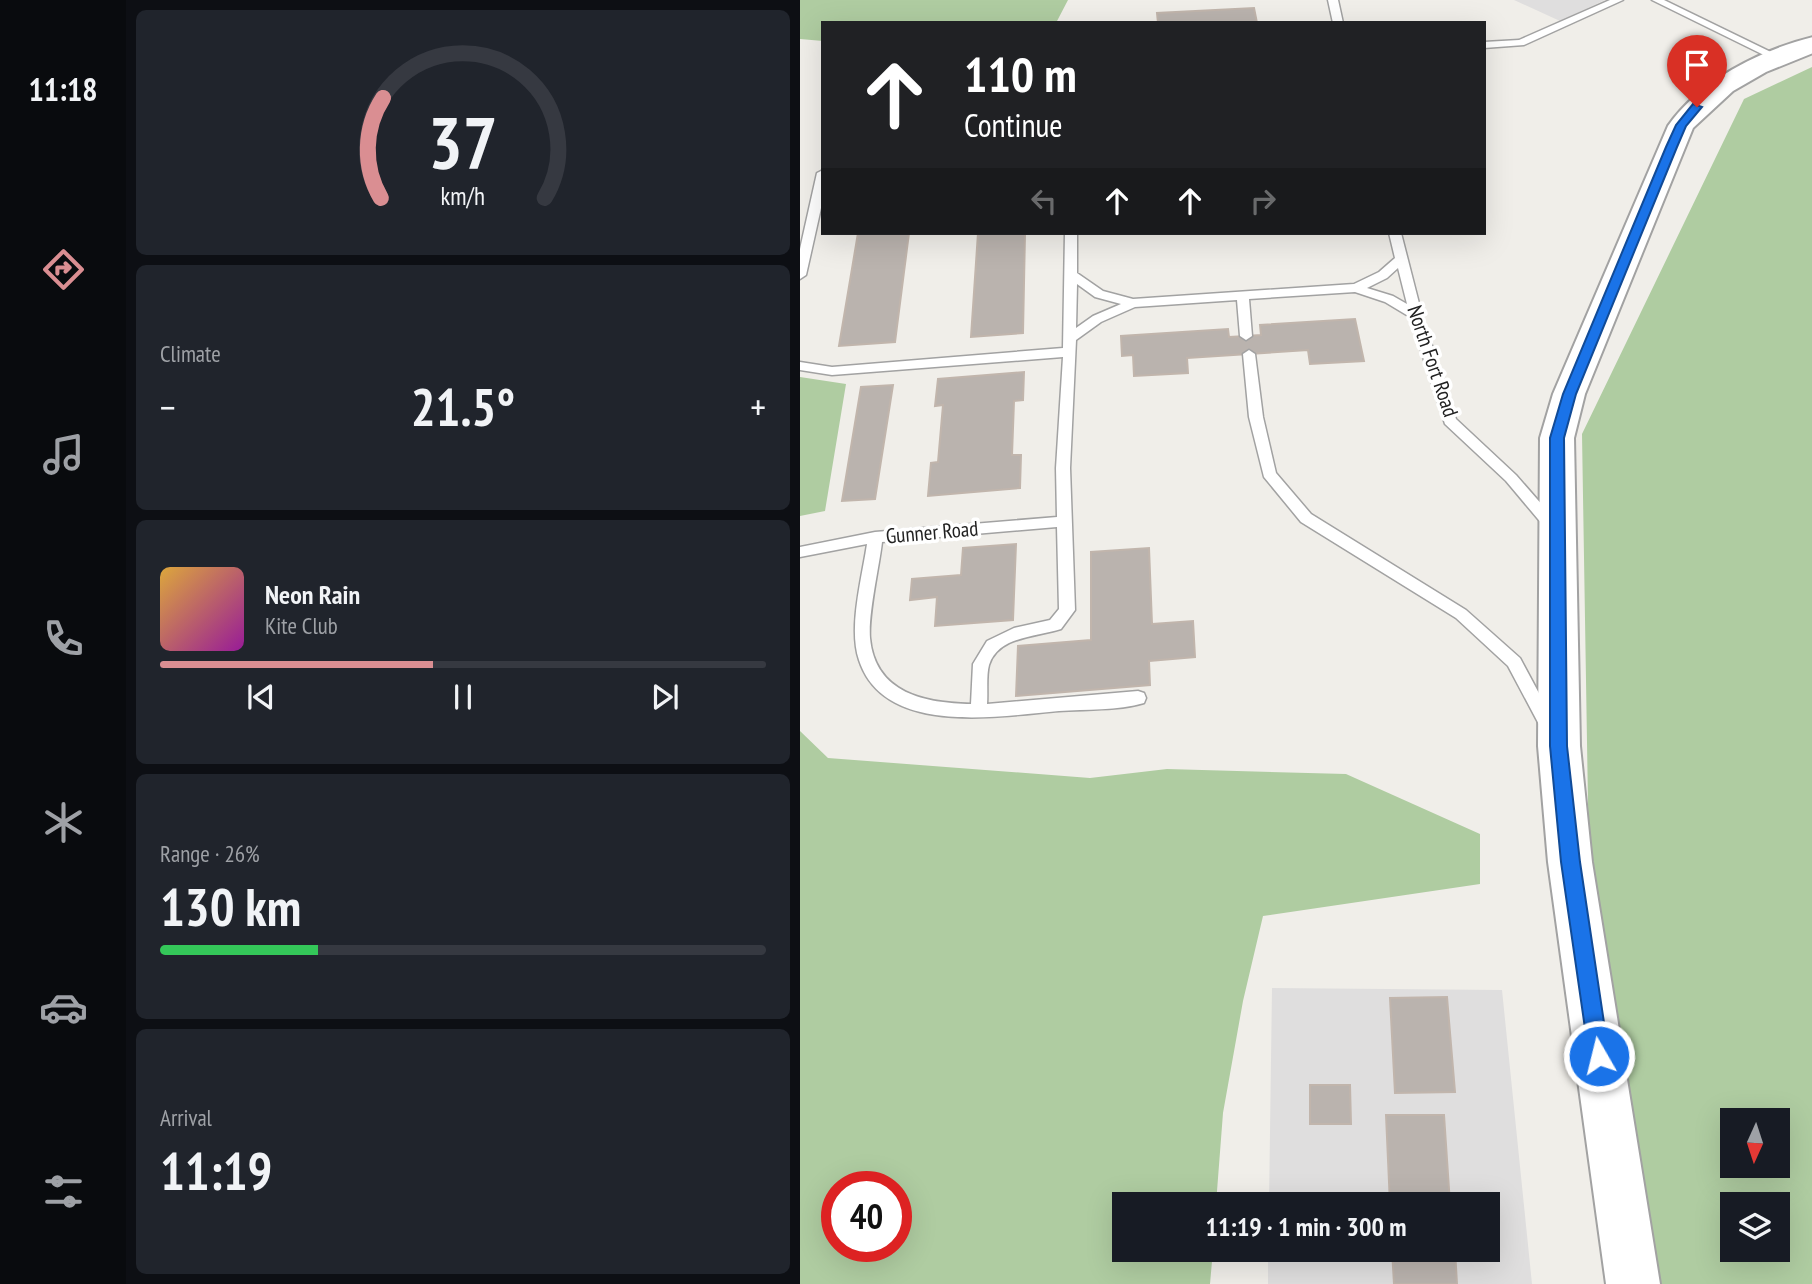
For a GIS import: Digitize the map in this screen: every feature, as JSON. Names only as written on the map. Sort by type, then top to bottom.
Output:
[{"type":"street","points":[[1633,1284],[1571,862],[1559,746],[1557,438],[1569,394],[1681,125],[1722,85],[1812,44]]},
{"type":"lane","points":[[1333,0],[1338,21]]},
{"type":"lane","points":[[1486,45],[1521,43],[1618,0]]},
{"type":"lane","points":[[1656,0],[1778,58]]},
{"type":"lane","points":[[800,275],[821,182]]},
{"type":"lane","points":[[979,711],[980,664],[993,645],[1020,632],[1055,625],[1067,610],[1063,468],[1070,346],[1071,235]]},
{"type":"lane","name":"North Fort Road","points":[[1396,235],[1416,315],[1450,421],[1511,478],[1559,534]]},
{"type":"lane","points":[[1071,275],[1099,294],[1133,303],[1356,288],[1383,275],[1402,258]]},
{"type":"lane","points":[[1356,288],[1389,299],[1416,315]]},
{"type":"lane","points":[[1243,297],[1246,336]]},
{"type":"lane","points":[[800,366],[833,371],[1070,346],[1097,319],[1133,303]]},
{"type":"lane","points":[[1249,354],[1256,417],[1269,474],[1306,518],[1461,614],[1514,662],[1559,746]]},
{"type":"lane","name":"Gunner Road","points":[[800,552],[875,537],[1066,521]]},
{"type":"lane","points":[[875,537],[862,637],[867,661],[883,684],[906,701],[938,710],[979,711],[1138,698]]},
{"type":"shaded area","points":[[1514,0],[1605,0],[1560,21]]},
{"type":"shaded area","points":[[1272,988],[1502,990],[1532,1284],[1268,1284],[1268,1262],[1500,1262],[1500,1192],[1269,1192]]},
{"type":"green space","points":[[800,0],[1068,0],[1057,21],[821,21],[821,41],[800,39]]},
{"type":"green space","points":[[1812,67],[1812,1284],[1655,1284],[1589,865],[1582,434],[1744,99]]},
{"type":"green space","points":[[800,377],[846,384],[825,511],[800,516]]},
{"type":"green space","points":[[800,731],[828,758],[1090,778],[1167,769],[1346,774],[1480,834],[1480,884],[1263,916],[1243,1001],[1223,1113],[1217,1192],[1112,1192],[1112,1262],[1212,1262],[1210,1284],[800,1284]]},
{"type":"building","points":[[1254,8],[1257,21],[1158,21],[1157,13]]},
{"type":"building","points":[[858,235],[909,235],[895,342],[839,346]]},
{"type":"building","points":[[978,235],[1025,235],[1023,333],[971,337]]},
{"type":"building","points":[[1355,319],[1364,361],[1310,364],[1308,350],[1187,358],[1188,373],[1134,376],[1133,355],[1122,356],[1121,336],[1228,329],[1229,337],[1261,335],[1260,325]]},
{"type":"building","points":[[1024,372],[1023,400],[1014,401],[1012,455],[1021,455],[1020,488],[928,496],[931,463],[938,462],[943,405],[935,406],[938,379]]},
{"type":"building","points":[[893,385],[875,499],[842,501],[861,387]]},
{"type":"building","points":[[1016,544],[1013,620],[935,626],[937,597],[910,600],[912,579],[961,575],[963,548]]},
{"type":"building","points":[[1149,548],[1152,624],[1193,621],[1195,657],[1149,661],[1150,685],[1016,696],[1018,646],[1091,640],[1091,552]]},
{"type":"building","points":[[1447,997],[1455,1092],[1395,1093],[1390,998]]},
{"type":"building","points":[[1310,1085],[1350,1085],[1351,1124],[1310,1124]]},
{"type":"building","points":[[1386,1115],[1444,1115],[1449,1192],[1389,1192]]},
{"type":"building","points":[[1393,1262],[1456,1262],[1457,1284],[1394,1284]]},
{"type":"route","points":[[1599,1056],[1571,862],[1559,746],[1557,438],[1569,394],[1681,125],[1697,107]]}]
